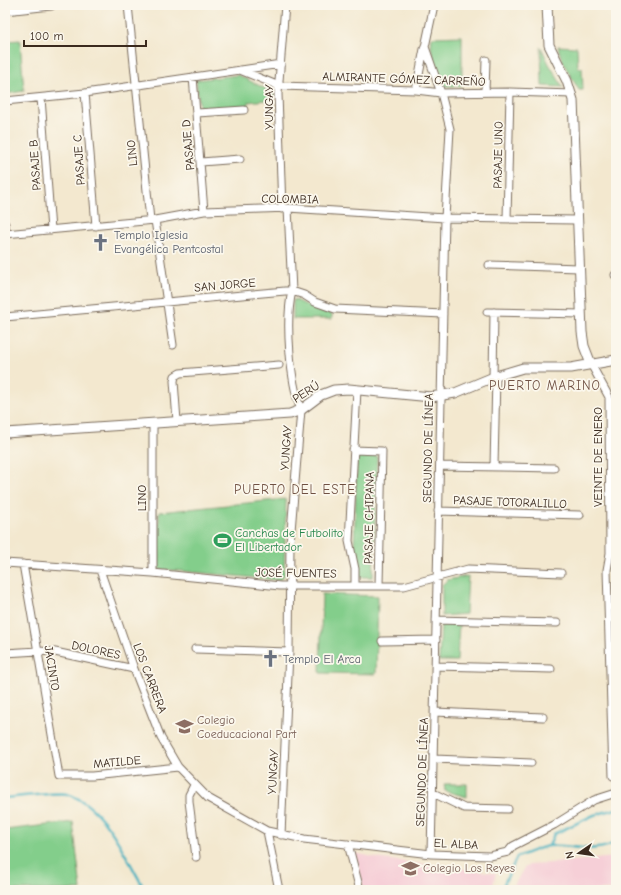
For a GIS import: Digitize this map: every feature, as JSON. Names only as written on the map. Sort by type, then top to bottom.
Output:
[{"type":"street","points":[[5,10],[51,5]]},
{"type":"street","name":"LINO","points":[[128,5],[152,220],[173,345]]},
{"type":"street","name":"YUNGAY","points":[[281,835],[289,652],[290,542],[301,410],[296,396],[291,367],[289,304],[292,291],[285,209],[279,86],[285,5]]},
{"type":"street","points":[[416,90],[434,5]]},
{"type":"street","name":"VEINTE DE ENERO","points":[[547,5],[549,45],[572,94],[576,220],[584,346],[591,364],[609,397],[610,552],[607,570],[613,776]]},
{"type":"street","name":"SEGUNDO DE LÍNEA","points":[[425,47],[441,93],[450,129],[445,218],[440,396],[440,466],[431,854]]},
{"type":"street","points":[[485,92],[486,60]]},
{"type":"street","points":[[5,101],[85,93],[136,84],[281,64]]},
{"type":"street","name":"ALMIRANTE GÓMEZ CARREÑO","points":[[240,70],[279,86],[416,90],[441,93],[510,92],[572,94]]},
{"type":"street","name":"PASAJE D","points":[[193,77],[204,211]]},
{"type":"street","name":"PASAJE UNO","points":[[508,219],[510,92]]},
{"type":"street","name":"PASAJE C","points":[[85,93],[96,226]]},
{"type":"street","name":"PASAJE B","points":[[41,98],[51,230]]},
{"type":"street","points":[[196,113],[244,110]]},
{"type":"street","points":[[201,162],[240,159]]},
{"type":"street","name":"COLOMBIA","points":[[5,234],[152,220],[204,211],[285,209],[445,218],[576,220]]},
{"type":"street","points":[[5,224],[5,234]]},
{"type":"street","points":[[489,265],[579,268]]},
{"type":"street","name":"SAN JORGE","points":[[5,317],[166,301],[292,291],[304,295],[315,302],[335,309],[443,314]]},
{"type":"street","points":[[494,466],[494,377],[490,312],[581,314]]},
{"type":"street","name":"PERÚ","points":[[5,433],[290,414],[301,410],[315,398],[327,392],[342,389],[431,397],[455,393],[494,377],[523,368],[571,368],[616,360]]},
{"type":"street","points":[[177,421],[174,381],[175,376],[180,373],[279,366]]},
{"type":"street","points":[[355,585],[355,569],[349,541],[357,390]]},
{"type":"street","name":"LINO","points":[[153,423],[153,573]]},
{"type":"street","name":"PASAJE CHIPANA","points":[[353,450],[386,451],[379,585]]},
{"type":"street","points":[[440,466],[554,468]]},
{"type":"street","name":"PASAJE TOTORALILLO","points":[[438,511],[580,515]]},
{"type":"street","name":"JOSÉ FUENTES","points":[[5,563],[153,573],[280,586],[404,586],[468,569],[561,573]]},
{"type":"street","name":"JACINTO","points":[[23,564],[59,776]]},
{"type":"street","name":"LOS CARRERA","points":[[100,570],[134,669],[161,738],[178,767],[194,785]]},
{"type":"street","points":[[436,620],[557,623]]},
{"type":"street","points":[[382,641],[436,640]]},
{"type":"street","points":[[195,649],[289,652]]},
{"type":"street","name":"DOLORES","points":[[5,653],[38,651],[55,652],[134,669]]},
{"type":"street","points":[[436,666],[551,669]]},
{"type":"street","points":[[435,712],[543,717]]},
{"type":"street","points":[[434,759],[530,762]]},
{"type":"street","name":"MATILDE","points":[[59,776],[92,776],[178,767]]},
{"type":"street","points":[[196,857],[189,801],[189,795],[194,785],[208,798],[234,814],[268,831],[281,835]]},
{"type":"street","points":[[433,792],[464,808],[508,809]]},
{"type":"street","name":"EL ALBA","points":[[281,835],[431,854],[469,856],[500,855],[594,800],[616,793]]},
{"type":"street","points":[[268,831],[279,890]]},
{"type":"street","points":[[348,844],[360,890]]},
{"type":"shaded area","name":"Colegio Los Reyes","points":[[355,853],[382,859],[496,873],[492,890],[364,890]]},
{"type":"shaded area","name":"Colegio Los Reyes","points":[[616,857],[616,890],[511,890],[524,868],[529,865]]},
{"type":"green space","points":[[5,19],[8,41],[20,40],[24,91],[5,94]]},
{"type":"green space","points":[[462,36],[462,86],[443,86],[431,48],[432,37]]},
{"type":"green space","points":[[558,46],[577,47],[578,68],[582,68],[583,90],[579,90],[561,58]]},
{"type":"green space","points":[[541,47],[549,64],[563,87],[542,86]]},
{"type":"green space","points":[[238,75],[274,93],[274,99],[248,102],[249,106],[200,111],[196,80]]},
{"type":"green space","points":[[294,299],[314,309],[332,314],[332,319],[293,319]]},
{"type":"green space","points":[[361,453],[375,454],[377,457],[373,577],[359,577],[359,570],[354,550],[357,455]]},
{"type":"green space","name":"Canchas de Futbolito El Libertador","points":[[286,499],[284,576],[279,580],[159,569],[159,512]]},
{"type":"green space","points":[[468,576],[466,614],[442,616],[442,585],[447,580]]},
{"type":"green space","points":[[322,594],[378,596],[376,674],[320,673]]},
{"type":"green space","points":[[459,624],[457,661],[439,661],[441,625]]},
{"type":"green space","points":[[444,784],[467,784],[467,797],[445,791]]},
{"type":"green space","points":[[73,822],[81,890],[5,890],[5,830]]},
{"type":"waterway","points":[[5,798],[47,794],[67,794],[80,800],[93,809],[113,834],[145,890]]},
{"type":"waterway","points":[[549,846],[554,834],[594,815],[616,809]]},
{"type":"waterway","points":[[501,890],[517,857],[549,846],[600,848],[616,842]]},
{"type":"place","name":"Templo Iglesia Evangélica Pentcostal","points":[[101,242]]},
{"type":"place","name":"Canchas de Futbolito El Libertador","points":[[222,540]]},
{"type":"place","name":"Templo El Arca","points":[[270,659]]},
{"type":"place","name":"Colegio Coeducacional Part","points":[[184,727]]},
{"type":"place","name":"Colegio Los Reyes","points":[[410,868]]},
{"type":"district","name":"PUERTO MARINO","points":[[545,385]]},
{"type":"district","name":"PUERTO DEL ESTE","points":[[295,489]]}]
